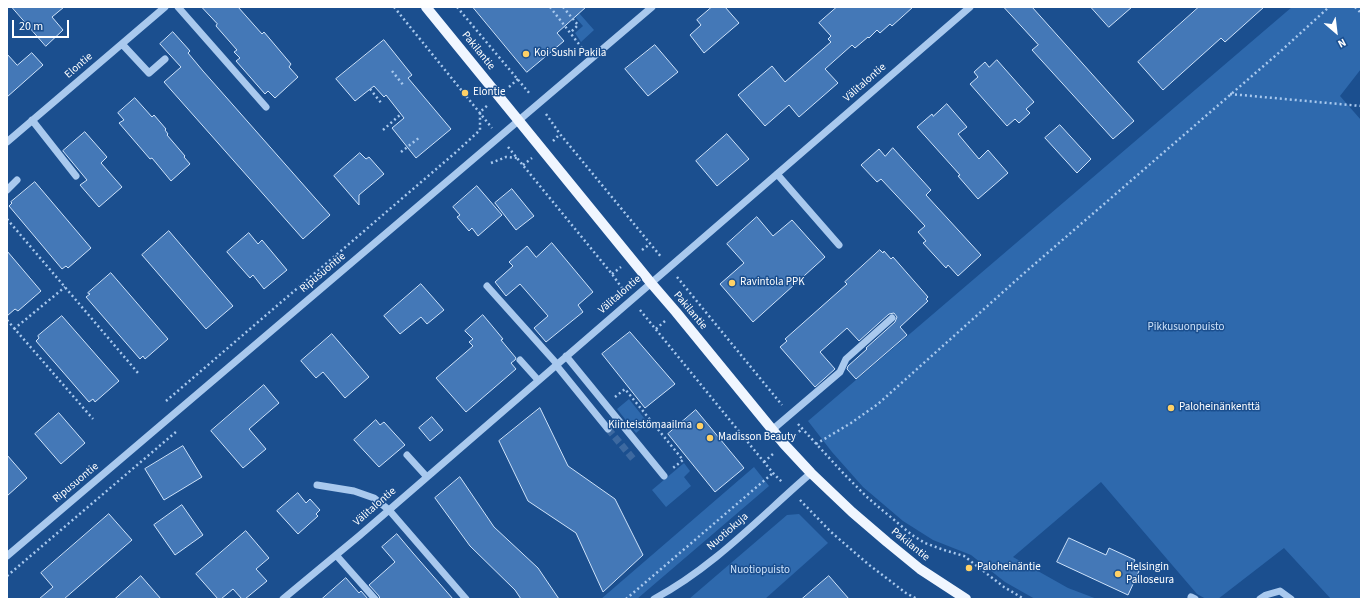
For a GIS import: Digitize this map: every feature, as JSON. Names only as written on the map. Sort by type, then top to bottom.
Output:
[{"type":"main road","name":"Pakilantie","points":[[426,7],[651,284],[784,444],[811,473],[852,512],[920,569],[966,599]]},
{"type":"street","name":"Elontie","points":[[7,142],[165,7]]},
{"type":"street","points":[[178,7],[266,107]]},
{"type":"street","name":"Ripusuontie","points":[[7,556],[652,7]]},
{"type":"street","name":"Välitalontie","points":[[283,599],[389,510],[970,7]]},
{"type":"street","points":[[122,44],[149,73],[165,59]]},
{"type":"street","points":[[32,120],[76,176]]},
{"type":"street","points":[[777,174],[839,245]]},
{"type":"street","points":[[7,190],[17,180]]},
{"type":"street","points":[[487,286],[556,365],[608,429]]},
{"type":"street","points":[[772,430],[840,372],[846,359],[892,318]]},
{"type":"street","points":[[566,356],[664,476]]},
{"type":"street","points":[[520,360],[538,380]]},
{"type":"street","points":[[407,455],[427,476]]},
{"type":"street","name":"Nuotiokuja","points":[[654,599],[704,567],[735,542],[811,473]]},
{"type":"street","points":[[318,485],[354,491],[374,498],[389,510],[466,599]]},
{"type":"street","points":[[336,555],[375,599]]},
{"type":"street","points":[[1260,599],[1266,595],[1280,591],[1290,599]]},
{"type":"path","points":[[394,7],[773,473],[831,532],[906,593],[917,599]]},
{"type":"path","points":[[457,7],[538,104],[560,134],[790,415],[844,474],[868,498],[912,535],[925,543],[964,556],[1004,587],[1024,599]]},
{"type":"path","points":[[550,7],[582,48]]},
{"type":"path","points":[[563,7],[578,25],[570,32]]},
{"type":"path","points":[[816,444],[851,423],[878,404],[1022,275],[1282,50],[1329,7]]},
{"type":"path","points":[[1355,7],[1361,13]]},
{"type":"path","points":[[392,71],[404,86]]},
{"type":"path","points":[[370,89],[382,104]]},
{"type":"path","points":[[1230,94],[1361,106]]},
{"type":"path","points":[[164,403],[480,130],[480,112]]},
{"type":"path","points":[[383,130],[401,114]]},
{"type":"path","points":[[401,152],[420,137]]},
{"type":"path","points":[[485,168],[491,163],[506,157],[517,158]]},
{"type":"path","points":[[7,219],[138,373]]},
{"type":"path","points":[[14,329],[65,287]]},
{"type":"path","points":[[7,320],[92,419]]},
{"type":"path","points":[[606,405],[625,389],[683,460],[664,476]]},
{"type":"path","points":[[7,576],[178,430]]},
{"type":"path","points":[[626,599],[773,473]]},
{"type":"green space","points":[[566,7],[577,15],[579,13],[594,30],[581,42],[575,33],[583,26]]},
{"type":"green space","name":"Pikkusuonpuisto","points":[[1292,7],[1361,7],[1361,69],[1340,96],[1361,120],[1361,599],[1331,599],[1284,548],[1218,599],[1206,599],[1197,594],[1101,482],[1013,557],[1068,588],[1097,599],[1035,599],[1005,582],[971,555],[933,540],[903,521],[863,487],[832,452],[808,421]]},
{"type":"green space","points":[[629,399],[648,423],[636,433],[617,409]]},
{"type":"green space","points":[[684,463],[690,471],[684,477],[691,486],[666,507],[652,490]]},
{"type":"green space","points":[[754,467],[769,486],[637,599],[601,599]]},
{"type":"green space","name":"Nuotiopuisto","points":[[799,514],[828,543],[765,599],[689,599],[787,515]]},
{"type":"building","points":[[12,7],[64,7],[52,17],[63,30],[46,46]]},
{"type":"building","points":[[202,7],[238,7],[262,34],[264,32],[291,64],[289,67],[298,77],[275,98],[268,91],[265,94],[236,61],[240,58],[234,52],[237,50]]},
{"type":"building","points":[[473,7],[586,7],[557,33],[564,41],[527,72]]},
{"type":"building","points":[[712,7],[725,7],[739,23],[704,53],[690,35],[701,25],[697,20]]},
{"type":"building","points":[[837,7],[913,7],[892,26],[890,24],[880,33],[877,30],[855,48],[852,45],[825,69],[838,83],[799,117],[789,105],[765,126],[738,95],[772,66],[785,82],[831,42],[828,39],[831,36],[819,23]]},
{"type":"building","points":[[1004,7],[1032,7],[1134,121],[1113,139],[1032,50],[1038,45]]},
{"type":"building","points":[[1091,7],[1132,7],[1109,27]]},
{"type":"building","points":[[1199,7],[1264,7],[1225,42],[1221,38],[1163,90],[1138,62]]},
{"type":"building","points":[[173,32],[190,51],[188,53],[203,71],[330,215],[303,239],[164,82],[181,67],[160,44]]},
{"type":"building","points":[[384,40],[412,75],[408,78],[451,129],[416,158],[392,128],[404,118],[386,95],[384,97],[374,86],[355,101],[336,79]]},
{"type":"building","points":[[655,45],[678,72],[648,96],[625,69]]},
{"type":"building","points":[[32,53],[43,65],[7,97],[7,54],[17,65]]},
{"type":"building","points":[[997,60],[1034,102],[1026,109],[1030,113],[1019,123],[1015,119],[1007,126],[970,84],[978,77],[974,72],[985,62],[989,67]]},
{"type":"building","points":[[135,98],[152,117],[154,115],[166,129],[167,135],[190,164],[171,181],[152,158],[150,159],[119,123],[124,120],[118,113]]},
{"type":"building","points":[[947,104],[967,127],[958,134],[979,159],[988,150],[1008,173],[978,199],[958,176],[960,175],[917,127]]},
{"type":"building","points":[[1060,125],[1091,159],[1077,173],[1045,138]]},
{"type":"building","points":[[85,132],[107,157],[101,163],[122,187],[99,207],[80,185],[87,180],[63,151]]},
{"type":"building","points":[[727,134],[749,159],[717,186],[696,161]]},
{"type":"building","points":[[893,148],[931,190],[926,195],[981,255],[958,276],[948,265],[946,268],[923,243],[926,241],[918,232],[925,226],[881,179],[877,182],[861,165],[879,149],[885,156]]},
{"type":"building","points":[[360,153],[366,159],[369,157],[384,174],[359,195],[359,205],[334,176]]},
{"type":"building","points":[[35,182],[91,248],[68,268],[66,266],[62,269],[9,206],[12,203],[11,202]]},
{"type":"building","points":[[477,186],[502,215],[478,236],[472,228],[469,231],[457,217],[460,215],[453,207]]},
{"type":"building","points":[[512,189],[534,216],[516,230],[495,203]]},
{"type":"building","points":[[757,217],[773,236],[792,220],[825,257],[753,322],[720,284],[744,263],[727,244]]},
{"type":"building","points":[[169,231],[233,306],[206,329],[142,255]]},
{"type":"building","points":[[249,233],[258,244],[262,240],[287,270],[264,289],[253,275],[250,278],[227,252]]},
{"type":"building","points":[[552,243],[593,292],[578,305],[583,312],[546,342],[534,328],[548,316],[520,284],[506,296],[495,282],[513,266],[509,262],[527,246],[536,257]]},
{"type":"building","points":[[880,250],[883,253],[884,251],[891,259],[893,257],[928,297],[926,299],[928,301],[900,327],[907,335],[856,379],[847,369],[848,366],[895,322],[897,317],[894,313],[889,314],[859,341],[847,328],[820,352],[835,369],[815,387],[780,347],[787,341],[785,339],[847,284],[845,282]]},
{"type":"building","points":[[7,251],[41,291],[18,311],[15,309],[7,316]]},
{"type":"building","points":[[111,273],[168,339],[145,359],[143,356],[140,359],[86,297],[90,294],[88,293]]},
{"type":"building","points":[[421,284],[444,310],[427,324],[421,317],[400,334],[384,316]]},
{"type":"building","points":[[483,315],[503,339],[501,340],[516,358],[511,363],[516,369],[466,412],[436,378],[473,346],[469,342],[473,339],[465,331]]},
{"type":"building","points":[[62,316],[119,381],[95,402],[93,399],[89,402],[36,341],[39,338],[38,336]]},
{"type":"building","points":[[630,332],[675,384],[645,408],[602,354]]},
{"type":"building","points":[[332,334],[369,377],[345,398],[323,372],[316,378],[301,361]]},
{"type":"building","points":[[264,385],[279,403],[249,429],[266,449],[243,468],[211,431]]},
{"type":"building","points":[[540,408],[568,466],[615,499],[643,555],[603,592],[576,533],[528,501],[499,441]]},
{"type":"building","points":[[696,410],[744,468],[715,492],[668,434]]},
{"type":"building","points":[[59,413],[85,443],[61,464],[35,434]]},
{"type":"building","points":[[432,417],[443,430],[430,441],[419,428]]},
{"type":"building","points":[[376,420],[380,425],[384,422],[405,445],[379,467],[354,440]]},
{"type":"building","points":[[183,446],[202,477],[164,500],[145,469]]},
{"type":"building","points":[[7,455],[27,478],[7,496]]},
{"type":"building","points":[[460,477],[494,527],[538,568],[559,599],[521,599],[515,590],[470,546],[435,498]]},
{"type":"building","points":[[298,493],[306,503],[310,499],[320,510],[316,514],[318,516],[298,534],[277,511]]},
{"type":"building","points":[[182,505],[203,535],[175,555],[154,525]]},
{"type":"building","points":[[109,514],[132,540],[64,599],[39,599],[53,587],[41,573]]},
{"type":"building","points":[[246,531],[269,558],[256,569],[267,581],[245,599],[242,599],[233,589],[221,599],[218,599],[196,574]]},
{"type":"building","points":[[397,534],[453,599],[380,599],[369,585],[395,562],[382,547]]},
{"type":"building","points":[[1069,538],[1106,555],[1109,548],[1135,560],[1131,567],[1139,571],[1128,595],[1057,562]]},
{"type":"building","points":[[141,576],[161,599],[115,599]]},
{"type":"building","points":[[829,576],[849,599],[802,599]]},
{"type":"building","points":[[346,578],[359,593],[361,591],[368,599],[322,599]]},
{"type":"tunnel","points":[[608,429],[635,461]]},
{"type":"place","name":"Koi Sushi Pakila","points":[[526,54]]},
{"type":"place","name":"Elontie","points":[[465,93]]},
{"type":"place","name":"Ravintola PPK","points":[[732,283]]},
{"type":"place","name":"Paloheinänkenttä","points":[[1171,408]]},
{"type":"place","name":"Kiinteistömaailma","points":[[700,426]]},
{"type":"place","name":"Madisson Beauty","points":[[710,438]]},
{"type":"place","name":"Paloheinäntie","points":[[969,568]]},
{"type":"place","name":"Helsingin Palloseura","points":[[1118,574]]}]
